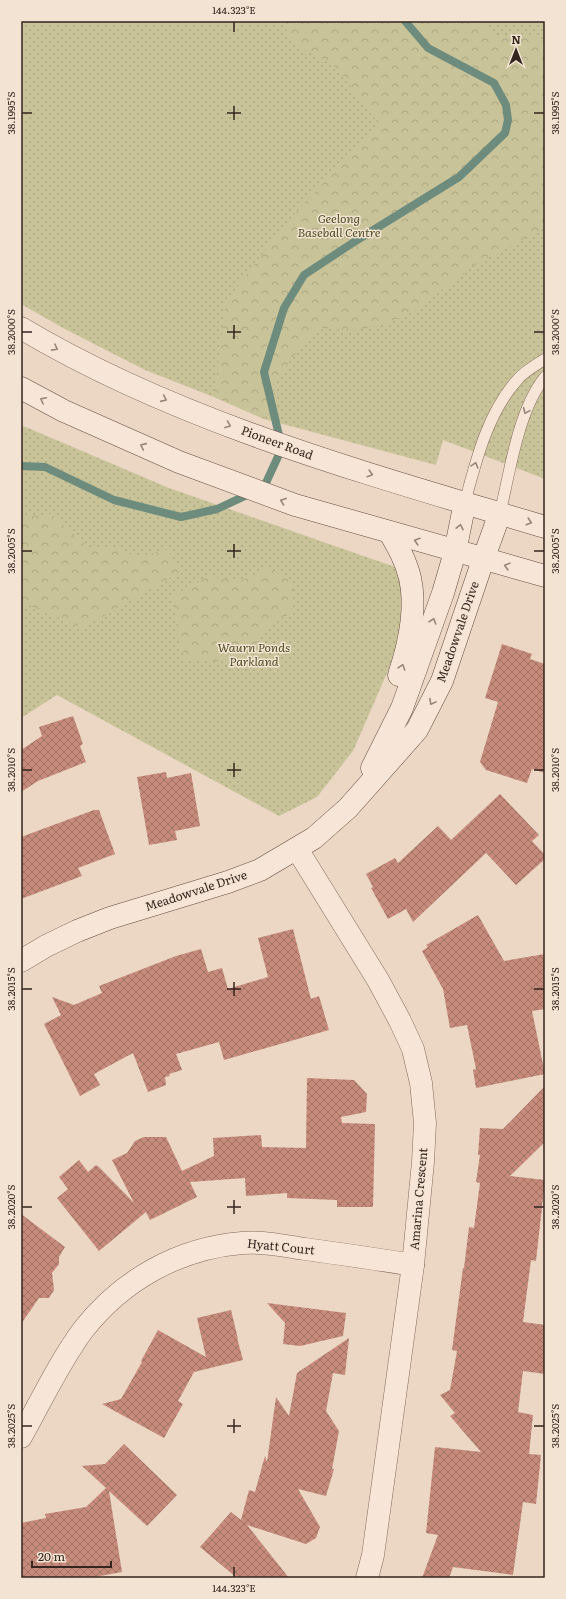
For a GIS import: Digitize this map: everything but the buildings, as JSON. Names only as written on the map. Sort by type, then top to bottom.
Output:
[{"type":"street","name":"Pioneer Road","points":[[21,328],[91,367],[191,411],[333,463],[545,527]]},
{"type":"street","points":[[21,388],[71,414],[179,462],[254,490],[320,513],[483,560],[545,576]]},
{"type":"street","name":"Meadowvale Drive","points":[[353,803],[402,708],[443,593],[455,552],[465,502]]},
{"type":"street","name":"Meadowvale Drive","points":[[21,961],[46,946],[110,918],[228,882],[260,870],[314,838],[353,803],[417,730],[442,681],[500,513]]},
{"type":"street","points":[[353,803],[367,751],[389,706],[408,649],[412,612],[410,578],[404,558],[390,533]]},
{"type":"street","name":"Amarina Crescent","points":[[297,849],[378,980],[400,1021],[413,1049],[421,1083],[424,1122],[423,1162],[413,1265],[373,1555],[367,1578]]},
{"type":"street","name":"Hyatt Court","points":[[21,1437],[82,1331],[101,1309],[121,1290],[146,1273],[176,1259],[209,1247],[244,1242],[278,1245],[413,1265]]},
{"type":"lane","points":[[465,502],[477,460],[488,430],[502,401],[518,378],[545,359]]},
{"type":"lane","points":[[500,513],[524,416],[537,386],[545,377]]},
{"type":"green space","name":"Geelong Baseball Centre","points":[[21,21],[545,21],[545,479],[443,440],[436,465],[264,419],[214,397],[145,370],[63,328],[21,304]]},
{"type":"green space","points":[[283,21],[479,21],[492,35],[512,38],[532,34],[545,43],[545,228],[475,265],[411,313],[381,325],[352,331],[322,328],[305,341],[279,376],[264,419],[214,397],[226,302],[286,223],[379,124],[336,67],[291,42]]},
{"type":"green space","name":"Waurn Ponds Parkland","points":[[21,425],[169,488],[395,567],[402,587],[400,643],[353,751],[317,797],[279,816],[57,695],[21,718]]},
{"type":"green space","points":[[51,514],[90,549],[118,547],[135,557],[167,550],[182,571],[83,628],[21,602],[21,518]]},
{"type":"green space","points":[[267,568],[293,581],[292,612],[263,631],[250,656],[229,662],[185,659],[178,636],[172,596],[210,576],[241,581]]},
{"type":"waterway","points":[[21,466],[45,467],[114,500],[181,517],[217,509],[264,487],[282,448],[264,372],[284,308],[304,275],[459,177],[505,133],[508,120],[506,105],[494,83],[428,48],[405,21]]}]
